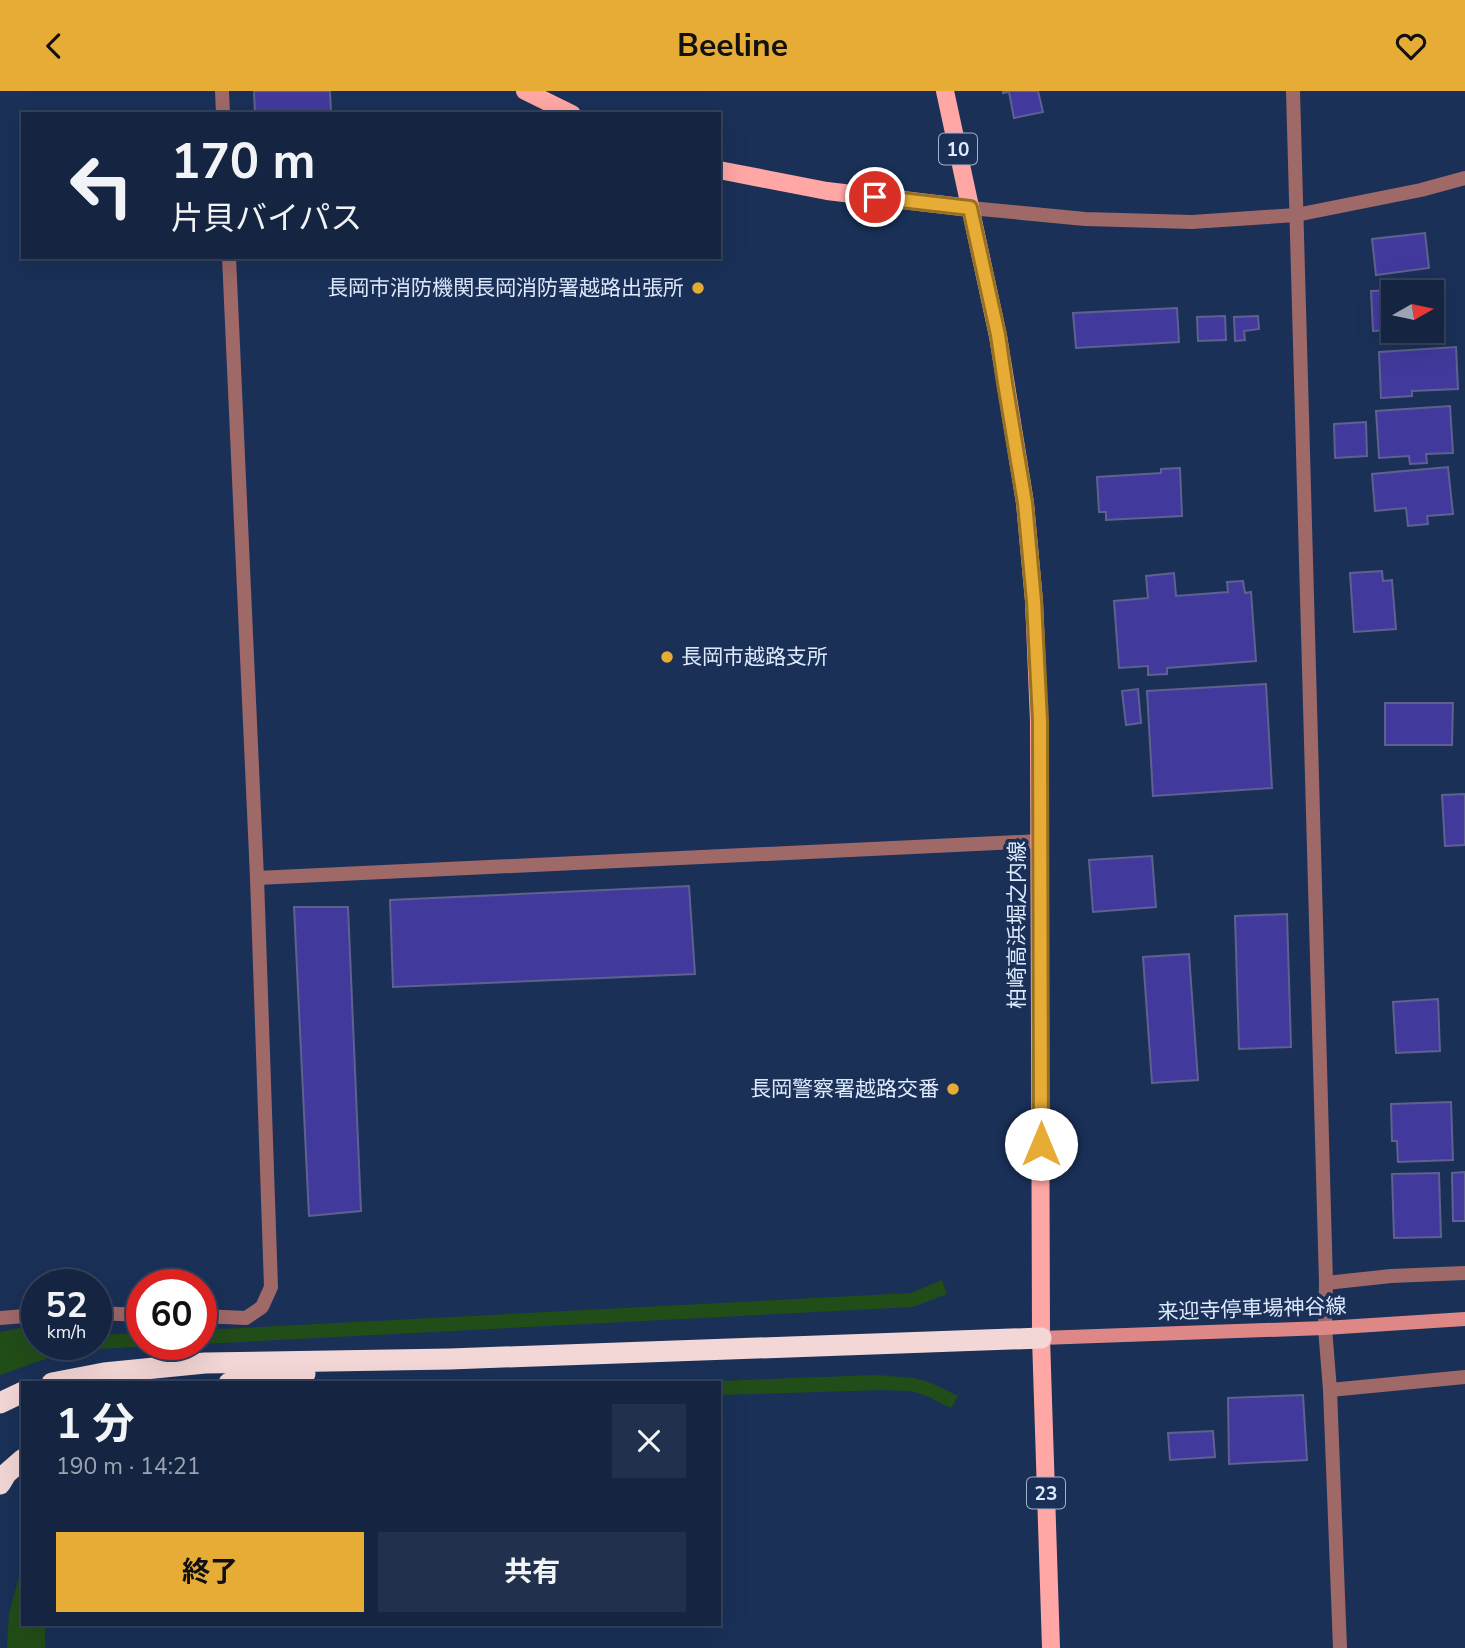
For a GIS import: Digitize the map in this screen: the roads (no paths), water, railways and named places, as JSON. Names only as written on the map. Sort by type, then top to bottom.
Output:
[{"type":"highway","points":[[57,1381],[104,1373],[205,1363],[450,1359],[1041,1338]]},
{"type":"highway","points":[[247,1381],[450,1359]]},
{"type":"highway","points":[[0,1403],[21,1393]]},
{"type":"highway","points":[[0,1484],[6,1473],[21,1461]]},
{"type":"main road","points":[[525,91],[568,112]]},
{"type":"main road","name":"10","points":[[945,91],[970,208]]},
{"type":"main road","points":[[721,170],[827,191],[970,208]]},
{"type":"main road","name":"柏崎高浜堀之内線","points":[[970,208],[998,335],[1025,503],[1034,601],[1040,721],[1041,1338],[1051,1648]]},
{"type":"main road","name":"来迎寺停車場神谷線","points":[[1041,1338],[1325,1328],[1465,1319]]},
{"type":"street","points":[[222,91],[223,112]]},
{"type":"street","points":[[1293,91],[1326,1283],[1325,1328],[1340,1648]]},
{"type":"street","points":[[970,208],[1085,219],[1192,222],[1296,215],[1421,190],[1465,178]]},
{"type":"street","points":[[217,1317],[246,1318],[262,1307],[271,1287],[257,879],[229,259]]},
{"type":"street","points":[[257,879],[1040,841]]},
{"type":"street","points":[[1326,1283],[1391,1276],[1465,1273]]},
{"type":"street","points":[[0,1318],[21,1316]]},
{"type":"street","points":[[1330,1390],[1465,1377]]},
{"type":"place","name":"長岡市消防機関長岡消防署越路出張所","points":[[698,288]]},
{"type":"place","name":"長岡市越路支所","points":[[667,657]]},
{"type":"place","name":"長岡警察署越路交番","points":[[953,1089]]}]
